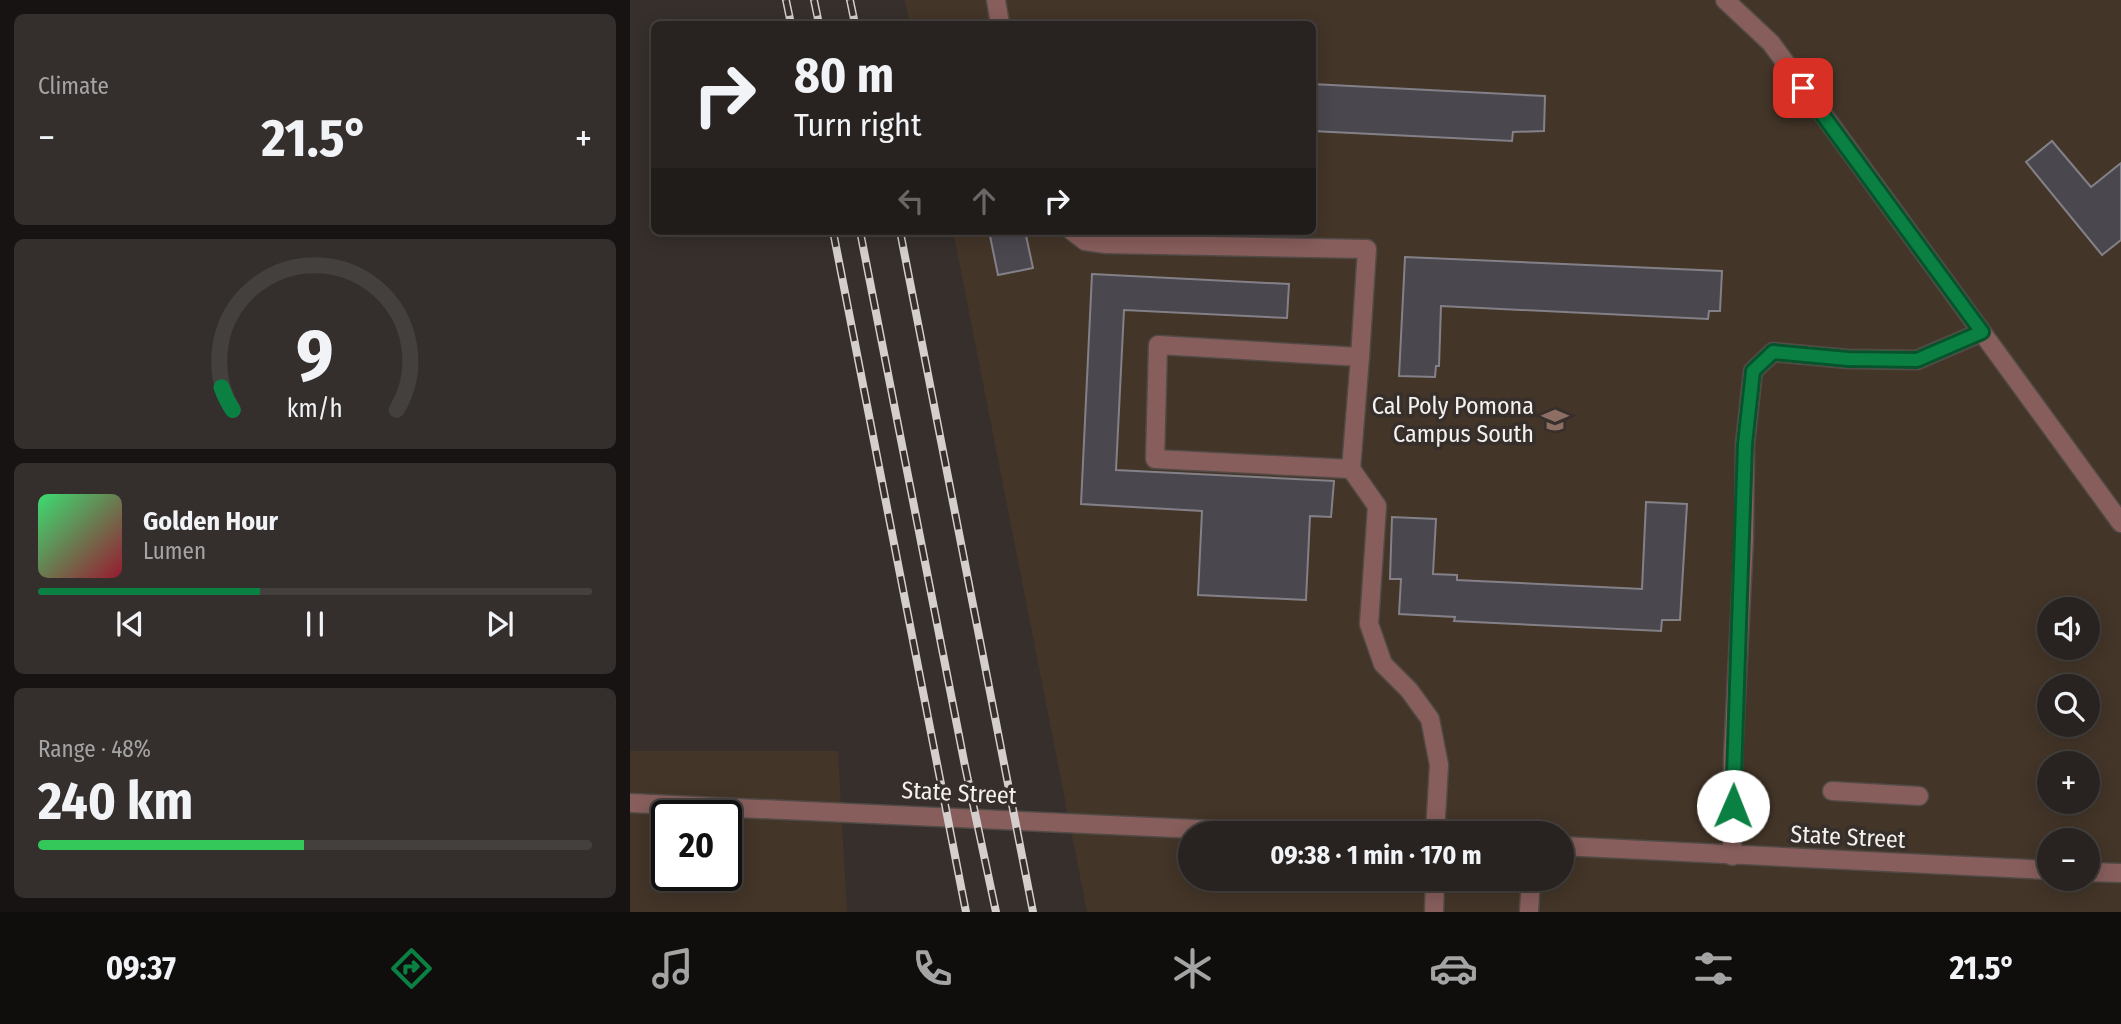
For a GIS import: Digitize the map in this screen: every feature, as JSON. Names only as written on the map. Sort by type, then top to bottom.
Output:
[{"type":"street","points":[[996,0],[1000,21]]},
{"type":"street","points":[[1725,0],[1770,43],[2121,523]]},
{"type":"street","points":[[1077,235],[1085,241],[1106,244],[1367,249],[1351,469],[1377,506],[1369,624],[1383,664],[1409,690],[1430,719],[1438,765],[1436,821]]},
{"type":"street","points":[[1732,856],[1733,756],[1744,538],[1745,444],[1753,371],[1773,352],[1848,359],[1917,360],[1982,332]]},
{"type":"street","points":[[1351,469],[1155,459],[1158,345],[1360,357]]},
{"type":"street","points":[[1832,791],[1919,796]]},
{"type":"street","name":"State Street","points":[[630,803],[1178,828]]},
{"type":"street","name":"State Street","points":[[1574,847],[2037,869]]},
{"type":"street","points":[[2100,872],[2121,873]]},
{"type":"street","points":[[1434,891],[1434,912]]},
{"type":"street","points":[[1529,912],[1530,891]]},
{"type":"shaded area","name":"Cal Poly Pomona Campus South","points":[[905,0],[2121,0],[2121,912],[1087,912],[954,235],[1316,235],[1316,21],[909,21]]},
{"type":"shaded area","points":[[630,751],[838,751],[847,912],[630,912]]},
{"type":"building","points":[[1316,84],[1545,96],[1544,131],[1513,132],[1512,141],[1316,131]]},
{"type":"building","points":[[2052,141],[2091,187],[2121,163],[2121,240],[2102,255],[2026,162]]},
{"type":"building","points":[[990,235],[1026,235],[1033,268],[998,275]]},
{"type":"building","points":[[1405,257],[1722,271],[1720,311],[1709,311],[1708,319],[1441,306],[1439,366],[1436,366],[1435,377],[1399,376]]},
{"type":"building","points":[[1092,274],[1289,284],[1287,318],[1124,310],[1116,470],[1334,481],[1331,517],[1310,516],[1306,600],[1198,595],[1202,511],[1081,504]]},
{"type":"building","points":[[1646,502],[1687,504],[1680,620],[1662,620],[1661,631],[1454,621],[1455,617],[1399,614],[1401,579],[1390,579],[1392,517],[1436,519],[1433,574],[1457,575],[1457,580],[1642,589]]},
{"type":"railway","points":[[786,0],[790,21]]},
{"type":"railway","points":[[814,0],[818,21]]},
{"type":"railway","points":[[850,0],[854,21]]},
{"type":"railway","points":[[834,235],[966,912]]},
{"type":"railway","points":[[861,235],[996,912]]},
{"type":"railway","points":[[901,235],[1033,912]]},
{"type":"place","name":"Cal Poly Pomona Campus South","points":[[1555,420]]},
{"type":"route","points":[[1733,806],[1744,538],[1745,444],[1753,371],[1773,352],[1848,359],[1917,360],[1982,332],[1803,88]]}]
